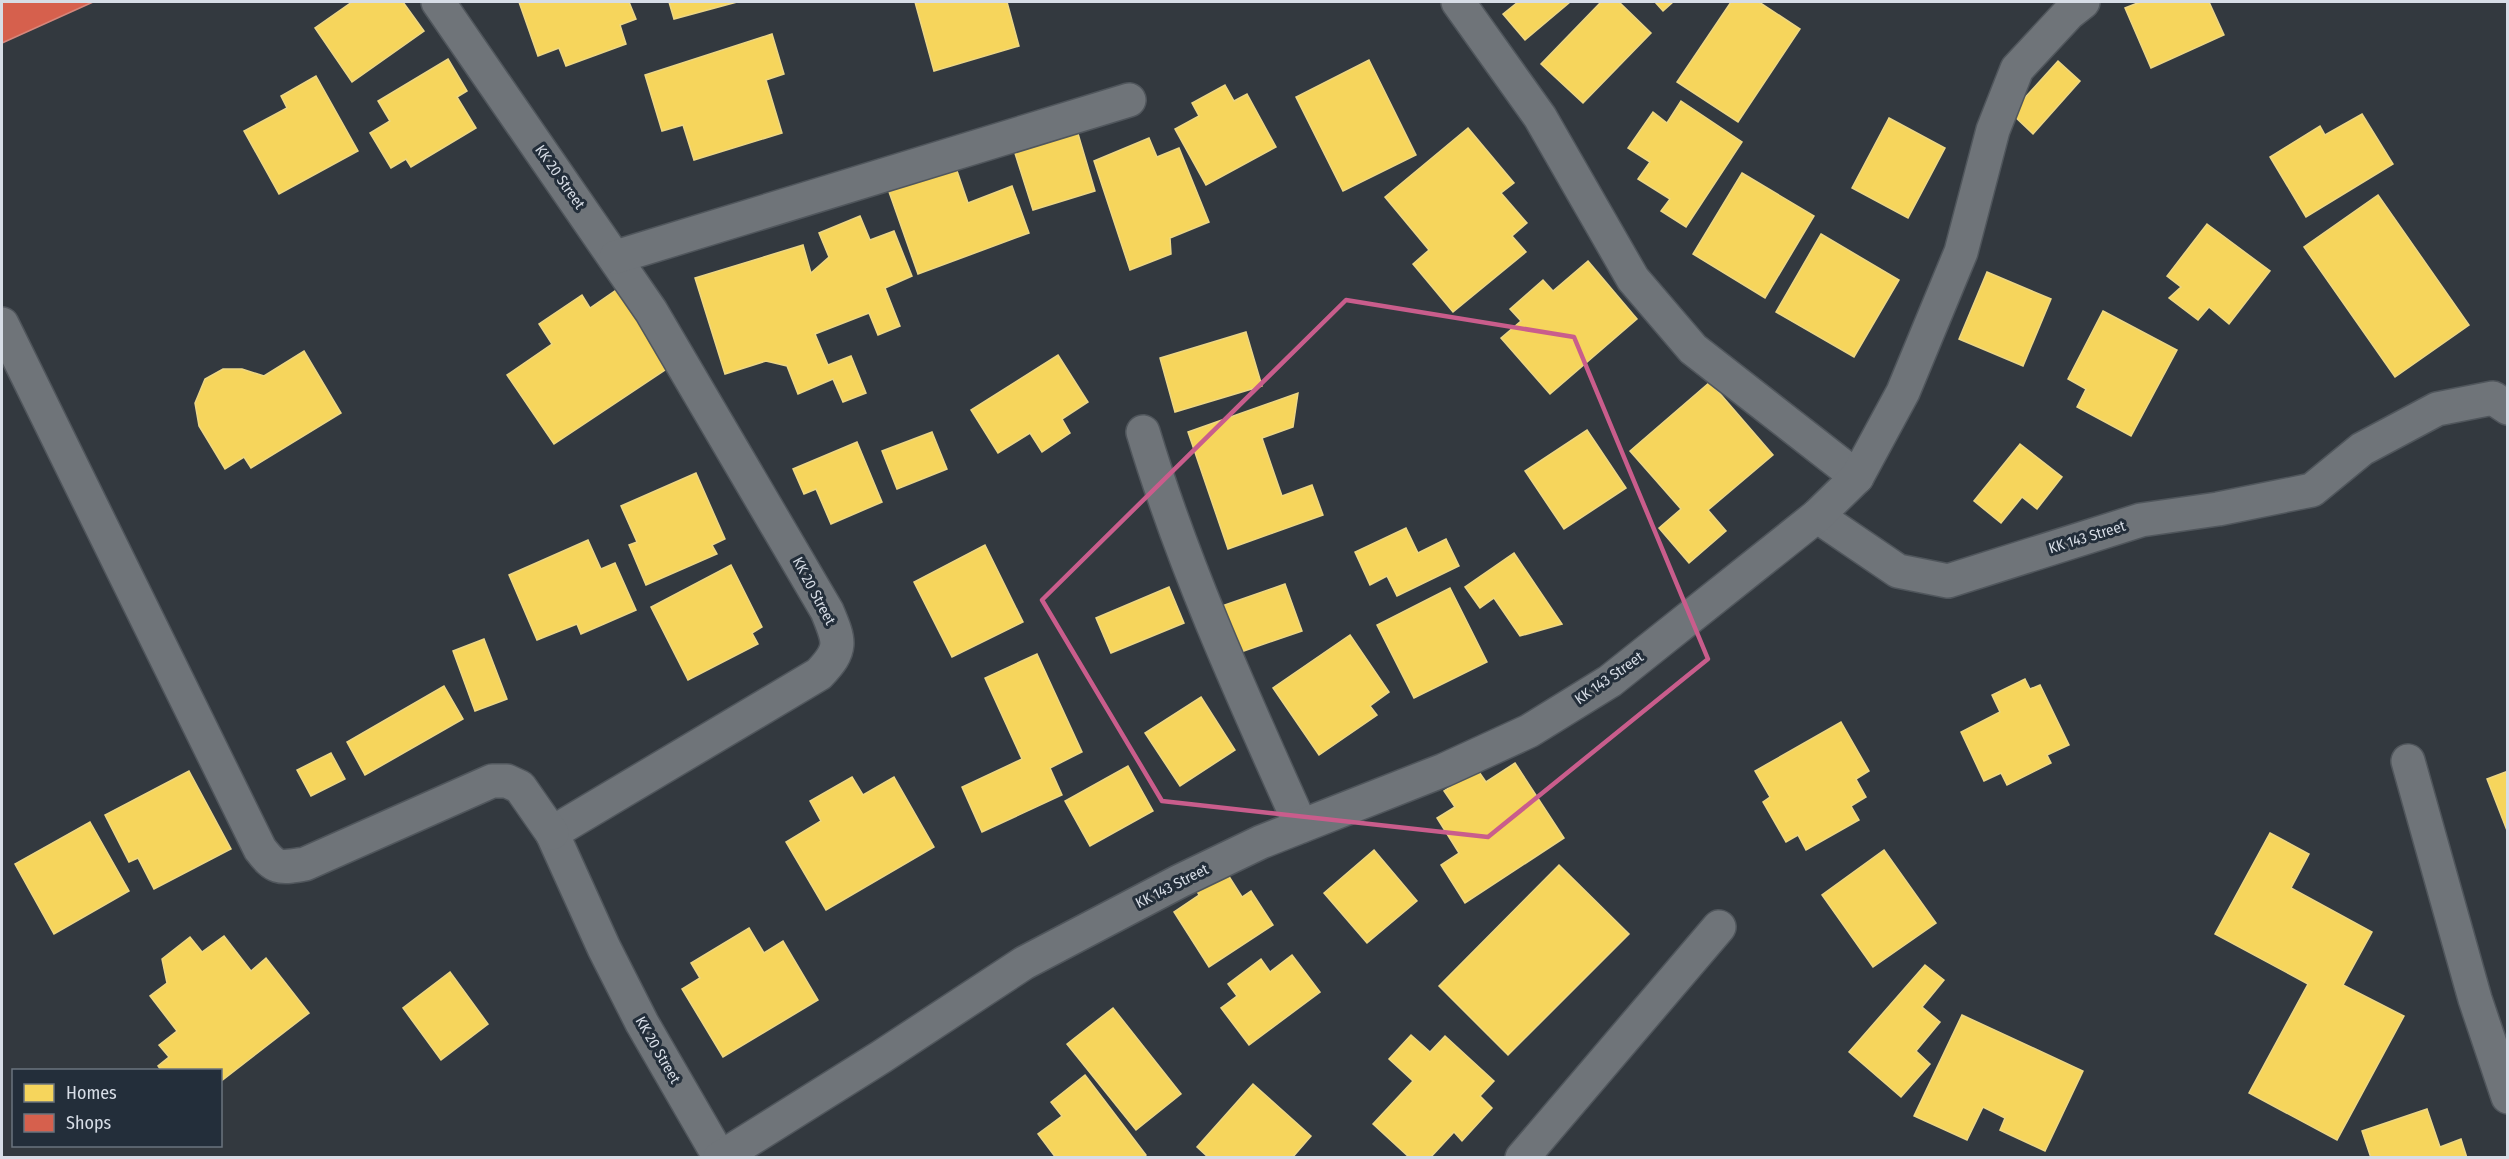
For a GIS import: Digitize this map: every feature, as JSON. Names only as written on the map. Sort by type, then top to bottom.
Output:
[{"type":"street","name":"KK 20 Street","points":[[438,2],[616,257],[651,311],[827,611],[838,636],[835,657],[819,674],[552,833],[604,948],[642,1023],[720,1158]]},
{"type":"street","points":[[1458,2],[1540,117],[1633,279],[1693,349],[1857,477]]},
{"type":"street","points":[[1817,516],[1857,477],[1903,392],[1961,252],[1993,130],[2017,69],[2069,13],[2083,2]]},
{"type":"street","points":[[616,257],[1129,100]]},
{"type":"street","points":[[2,324],[260,849],[272,864],[281,868],[305,864],[492,781],[507,781],[520,787],[552,833]]},
{"type":"street","name":"KK 143 Street","points":[[720,1158],[881,1057],[1024,963],[1180,881],[1262,842],[1444,770],[1529,730],[1610,681],[1817,516],[1898,571],[1948,581],[2141,520],[2218,509],[2312,490],[2362,449],[2437,409],[2493,398],[2508,408]]},
{"type":"street","points":[[1143,432],[1159,485],[1195,582],[1236,683],[1301,826]]},
{"type":"street","points":[[2408,761],[2475,999],[2508,1096]]},
{"type":"street","points":[[1522,1158],[1719,927]]},
{"type":"highlighted area","points":[[1346,300],[1574,337],[1708,659],[1488,837],[1162,801],[1042,600]]},
{"type":"building: Homes","points":[[352,2],[403,2],[424,31],[352,82],[315,28]]},
{"type":"building: Homes","points":[[519,2],[629,2],[636,19],[620,25],[626,44],[566,66],[559,48],[538,56]]},
{"type":"building: Homes","points":[[669,2],[737,2],[674,19]]},
{"type":"building: Homes","points":[[915,2],[1007,2],[1019,46],[934,71]]},
{"type":"building: Homes","points":[[1518,2],[1570,2],[1525,40],[1503,14]]},
{"type":"building: Homes","points":[[1601,2],[1619,2],[1651,33],[1583,103],[1541,64]]},
{"type":"building: Homes","points":[[1655,2],[1673,2],[1663,11]]},
{"type":"building: Homes","points":[[1731,2],[1759,2],[1800,29],[1738,122],[1677,82]]},
{"type":"building: Homes","points":[[2140,2],[2209,2],[2224,35],[2151,68],[2125,8]]},
{"type":"building: Homes","points":[[772,34],[784,74],[766,80],[782,133],[694,160],[683,125],[662,131],[645,75]]},
{"type":"building: Homes","points":[[448,59],[467,91],[457,97],[476,128],[411,167],[406,159],[391,168],[370,133],[390,121],[378,101]]},
{"type":"building: Homes","points":[[1369,60],[1416,155],[1343,191],[1296,97]]},
{"type":"building: Homes","points":[[2058,61],[2080,81],[2033,134],[2011,113]]},
{"type":"building: Homes","points":[[316,76],[358,151],[279,194],[244,131],[287,108],[281,96]]},
{"type":"building: Homes","points":[[1225,85],[1234,101],[1247,94],[1276,147],[1206,185],[1175,129],[1199,116],[1192,103]]},
{"type":"building: Homes","points":[[1681,101],[1742,142],[1686,227],[1661,211],[1670,199],[1638,179],[1650,162],[1628,148],[1653,112],[1667,123]]},
{"type":"building: Homes","points":[[2362,114],[2393,164],[2306,217],[2270,157],[2320,126],[2325,135]]},
{"type":"building: Homes","points":[[1889,118],[1945,148],[1908,218],[1852,188]]},
{"type":"building: Homes","points":[[1076,127],[1095,191],[1033,210],[1013,147]]},
{"type":"building: Homes","points":[[1468,128],[1514,183],[1501,193],[1527,223],[1512,236],[1526,252],[1453,312],[1413,264],[1429,250],[1385,197]]},
{"type":"building: Homes","points":[[1149,138],[1157,157],[1179,148],[1209,222],[1170,238],[1171,254],[1130,270],[1094,161]]},
{"type":"building: Homes","points":[[955,165],[968,203],[1012,186],[1029,233],[918,274],[888,189]]},
{"type":"building: Homes","points":[[1742,173],[1814,216],[1765,298],[1693,254]]},
{"type":"building: Homes","points":[[2378,195],[2469,325],[2395,377],[2304,247]]},
{"type":"building: Homes","points":[[860,216],[870,240],[894,231],[912,276],[885,288],[900,326],[878,335],[869,313],[815,334],[828,365],[851,356],[866,393],[843,402],[833,379],[798,394],[787,366],[766,361],[725,374],[695,278],[803,245],[811,273],[829,257],[819,233]]},
{"type":"building: Homes","points":[[2207,224],[2270,271],[2229,324],[2209,307],[2198,320],[2169,298],[2181,287],[2167,276]]},
{"type":"building: Homes","points":[[1821,234],[1899,280],[1854,357],[1776,312]]},
{"type":"building: Homes","points":[[1588,261],[1637,319],[1550,394],[1501,338],[1521,321],[1510,309],[1543,280],[1553,291]]},
{"type":"building: Homes","points":[[1987,272],[2051,299],[2023,366],[1959,339]]},
{"type":"building: Homes","points":[[622,286],[674,364],[554,444],[507,375],[552,344],[539,324],[582,295],[590,308]]},
{"type":"building: Homes","points":[[2103,311],[2177,350],[2131,436],[2077,407],[2086,389],[2068,379]]},
{"type":"building: Homes","points":[[1246,332],[1262,386],[1175,412],[1160,358]]},
{"type":"building: Homes","points":[[304,351],[341,413],[251,468],[244,457],[225,469],[199,426],[195,403],[205,379],[223,369],[242,369],[264,376]]},
{"type":"building: Homes","points":[[1058,355],[1088,402],[1062,419],[1070,433],[1042,452],[1030,433],[998,453],[971,410]]},
{"type":"building: Homes","points":[[1710,382],[1773,455],[1708,510],[1726,531],[1689,563],[1659,528],[1681,509],[1630,451]]},
{"type":"building: Homes","points":[[1298,393],[1293,427],[1262,438],[1282,496],[1312,485],[1323,515],[1228,549],[1188,432]]},
{"type":"building: Homes","points":[[1587,430],[1626,488],[1564,529],[1525,471]]},
{"type":"building: Homes","points":[[932,432],[947,469],[897,489],[882,451]]},
{"type":"building: Homes","points":[[857,442],[882,502],[831,524],[816,489],[804,494],[793,469]]},
{"type":"building: Homes","points":[[2020,444],[2062,477],[2037,509],[2022,497],[2001,523],[1974,501]]},
{"type":"building: Homes","points":[[696,473],[725,539],[712,545],[717,554],[646,585],[629,545],[637,542],[621,506]]},
{"type":"building: Homes","points":[[1406,528],[1418,553],[1446,539],[1459,566],[1397,596],[1387,576],[1370,585],[1355,552]]},
{"type":"building: Homes","points":[[588,540],[601,569],[615,563],[636,610],[581,634],[577,624],[537,640],[509,575]]},
{"type":"building: Homes","points":[[985,545],[1023,622],[952,657],[914,582]]},
{"type":"building: Homes","points":[[1514,553],[1562,624],[1520,636],[1494,598],[1480,608],[1465,587]]},
{"type":"building: Homes","points":[[731,565],[762,627],[752,633],[758,644],[688,680],[651,607]]},
{"type":"building: Homes","points":[[1285,584],[1302,631],[1238,653],[1222,606]]},
{"type":"building: Homes","points":[[1169,587],[1184,623],[1111,653],[1096,618]]},
{"type":"building: Homes","points":[[1450,588],[1487,662],[1414,698],[1377,625]]},
{"type":"building: Homes","points":[[1350,635],[1389,692],[1370,706],[1377,715],[1319,755],[1273,688]]},
{"type":"building: Homes","points":[[484,639],[507,699],[475,711],[453,651]]},
{"type":"building: Homes","points":[[1037,654],[1082,752],[1050,768],[1062,795],[982,832],[962,787],[1022,759],[985,678]]},
{"type":"building: Homes","points":[[2025,679],[2030,689],[2040,685],[2069,745],[2047,755],[2051,763],[2007,785],[2001,773],[1984,781],[1961,732],[2000,712],[1992,695]]},
{"type":"building: Homes","points":[[444,686],[463,719],[365,775],[347,742]]},
{"type":"building: Homes","points":[[1201,697],[1235,750],[1180,786],[1145,733]]},
{"type":"building: Homes","points":[[1841,722],[1869,771],[1856,779],[1866,797],[1851,806],[1859,820],[1806,850],[1798,835],[1786,842],[1763,802],[1770,797],[1755,771]]},
{"type":"building: Homes","points":[[331,753],[345,779],[311,796],[297,770]]},
{"type":"building: Homes","points":[[1515,763],[1564,838],[1465,903],[1441,865],[1459,853],[1437,818],[1455,807],[1444,791],[1477,769],[1486,782]]},
{"type":"building: Homes","points":[[1128,766],[1153,811],[1090,846],[1065,801]]},
{"type":"building: Homes","points":[[189,771],[231,849],[154,889],[138,858],[129,862],[105,815]]},
{"type":"building: Homes","points":[[2508,771],[2508,833],[2487,779]]},
{"type":"building: Homes","points":[[852,777],[863,795],[894,777],[934,847],[826,910],[786,842],[821,821],[810,801]]},
{"type":"building: Homes","points":[[90,822],[129,891],[54,934],[15,864]]},
{"type":"building: Homes","points":[[2270,833],[2309,854],[2291,888],[2372,932],[2343,985],[2404,1016],[2337,1140],[2249,1093],[2308,984],[2215,934]]},
{"type":"building: Homes","points":[[1374,850],[1417,901],[1367,943],[1324,893]]},
{"type":"building: Homes","points":[[1884,850],[1936,923],[1873,967],[1822,895]]},
{"type":"building: Homes","points":[[1559,865],[1629,934],[1508,1055],[1439,986]]},
{"type":"building: Homes","points":[[1223,867],[1242,897],[1251,891],[1273,925],[1209,967],[1174,912],[1199,895],[1194,886]]},
{"type":"building: Homes","points":[[749,928],[764,953],[783,941],[818,1000],[723,1057],[682,989],[700,978],[691,963]]},
{"type":"building: Homes","points":[[224,936],[251,971],[266,958],[309,1013],[222,1080],[222,1069],[160,1069],[158,1066],[169,1057],[159,1045],[177,1031],[150,996],[167,983],[162,959],[190,937],[202,952]]},
{"type":"building: Homes","points":[[1292,955],[1320,992],[1249,1045],[1221,1008],[1237,996],[1228,984],[1261,959],[1270,972]]},
{"type":"building: Homes","points":[[1925,965],[1944,980],[1922,1007],[1940,1022],[1916,1051],[1930,1064],[1901,1097],[1849,1052]]},
{"type":"building: Homes","points":[[450,972],[488,1024],[441,1060],[403,1008]]},
{"type":"building: Homes","points":[[1113,1008],[1181,1094],[1136,1130],[1067,1044]]},
{"type":"building: Homes","points":[[1962,1015],[2083,1071],[2045,1151],[2000,1130],[2005,1118],[1983,1107],[1967,1140],[1914,1116]]},
{"type":"building: Homes","points":[[1411,1035],[1430,1052],[1445,1036],[1494,1081],[1480,1096],[1492,1108],[1462,1141],[1454,1132],[1430,1158],[1410,1158],[1373,1124],[1413,1081],[1389,1059]]},
{"type":"building: Homes","points":[[1085,1075],[1146,1155],[1144,1158],[1056,1158],[1038,1134],[1062,1116],[1051,1102]]},
{"type":"building: Homes","points":[[1253,1084],[1311,1136],[1292,1158],[1209,1158],[1197,1147]]},
{"type":"building: Homes","points":[[2427,1109],[2440,1147],[2461,1139],[2467,1158],[2371,1158],[2362,1131]]},
{"type":"building: Shops","points":[[2,2],[93,2],[2,43]]}]
